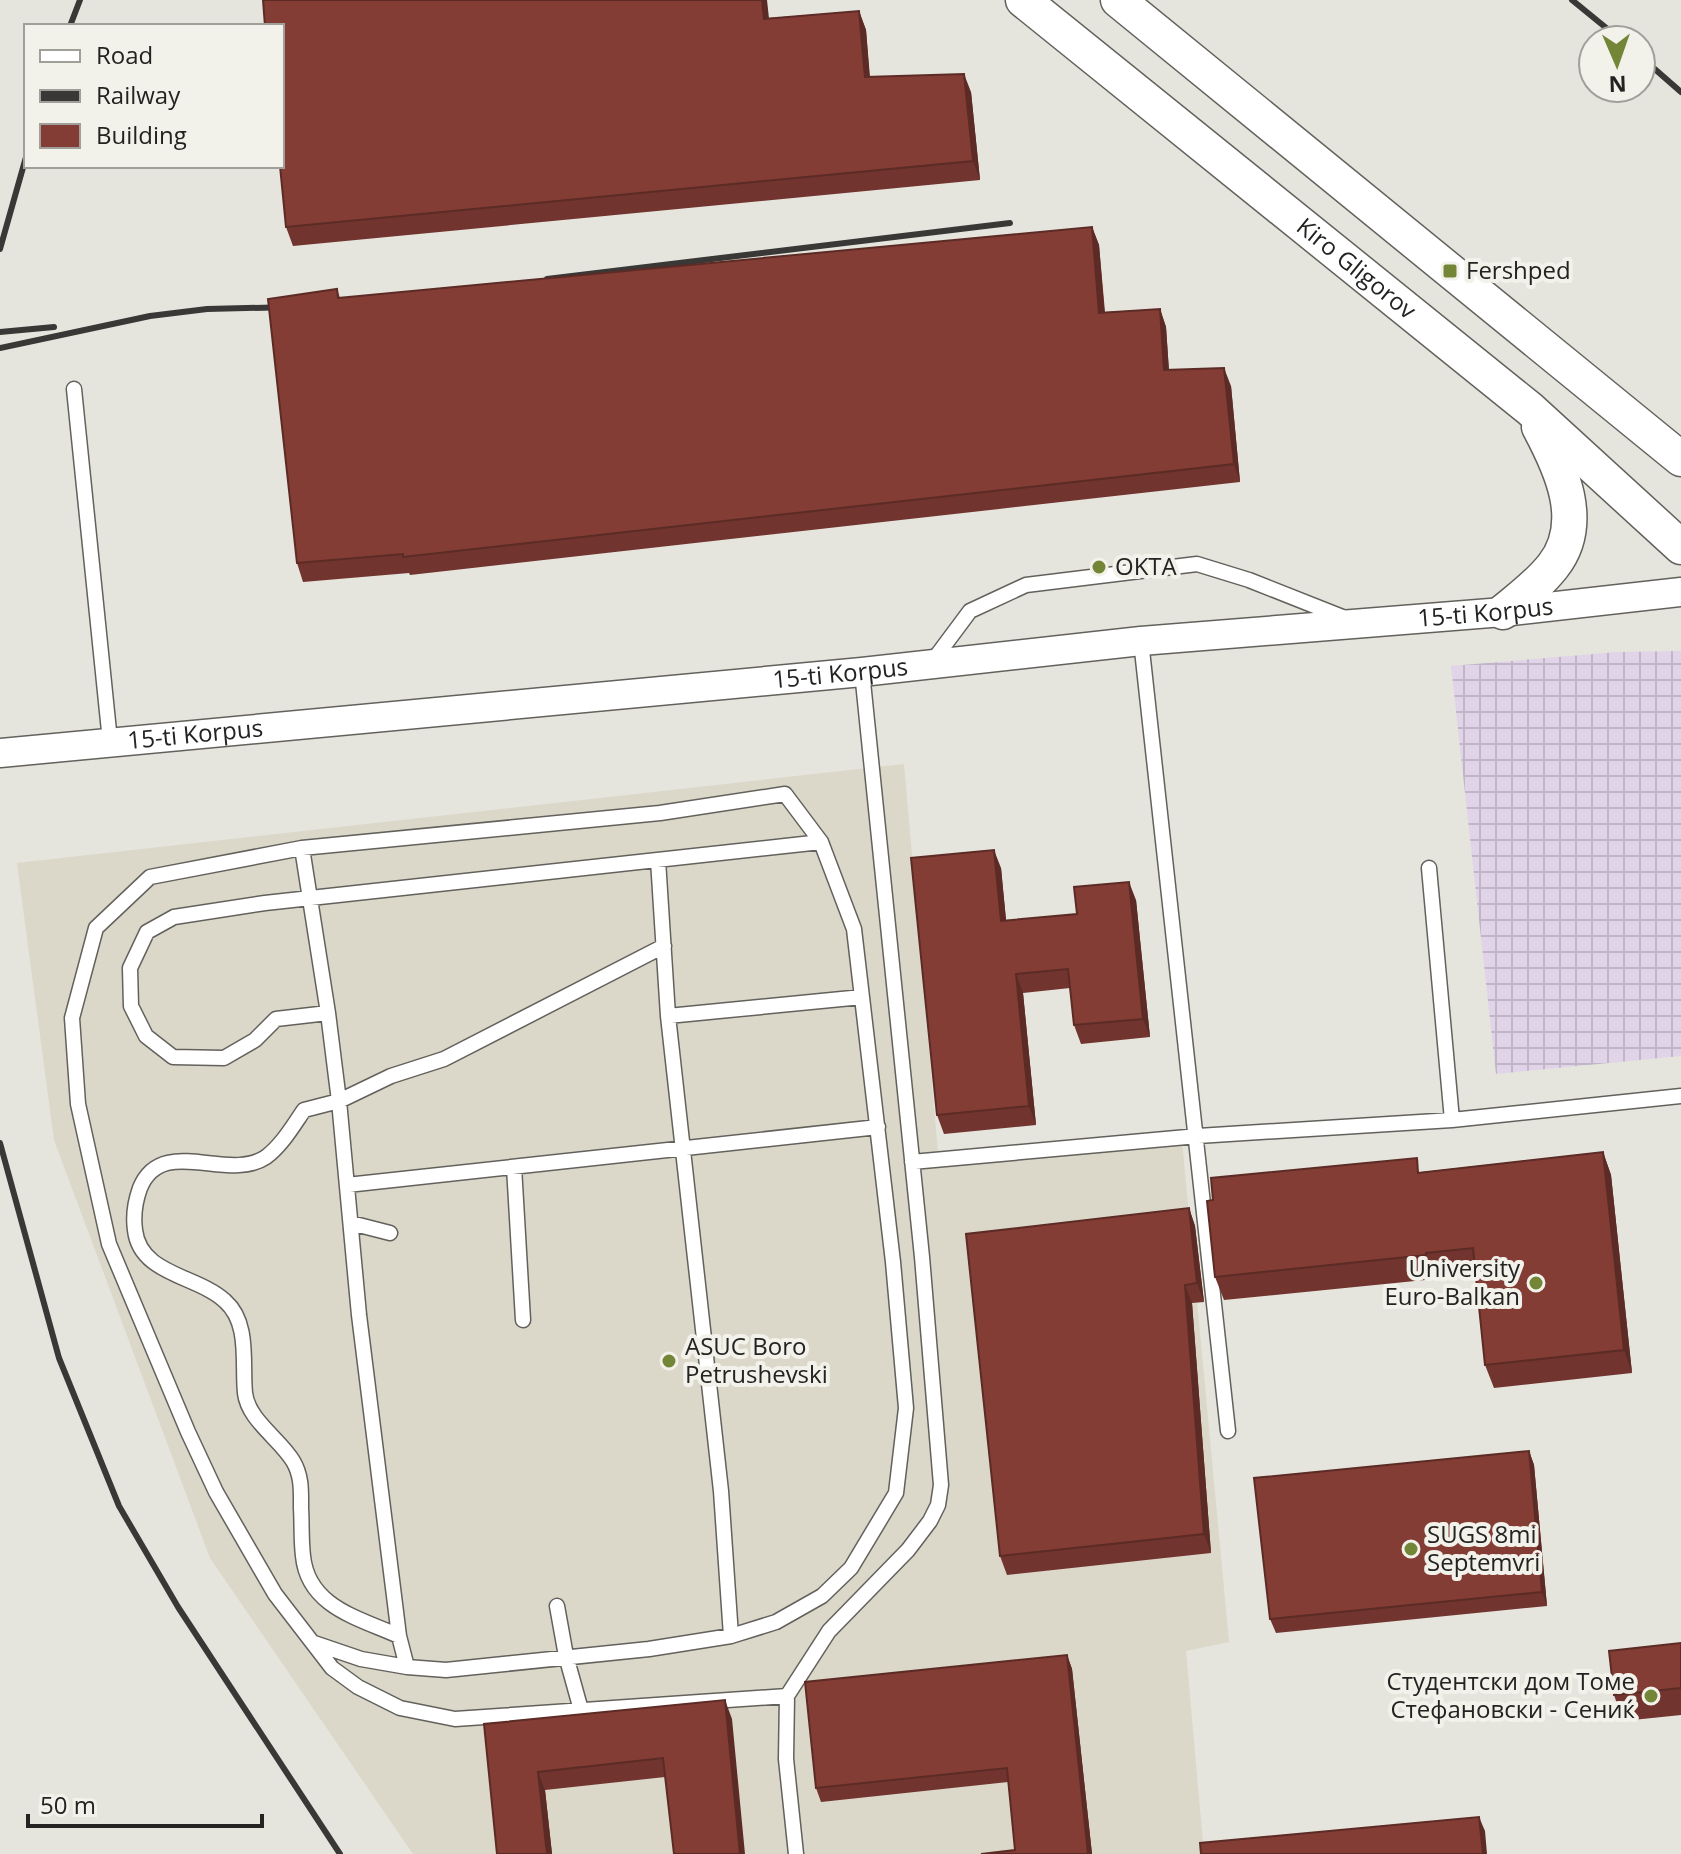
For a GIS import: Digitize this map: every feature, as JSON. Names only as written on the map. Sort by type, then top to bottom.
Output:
[{"type":"street","name":"Kiro Gligorov","points":[[1023,0],[1530,409],[1681,547]]},
{"type":"street","points":[[1118,0],[1681,459]]},
{"type":"street","points":[[1503,612],[1555,565],[1567,537],[1569,507],[1563,477],[1530,409]]},
{"type":"street","name":"15-ti Korpus","points":[[0,753],[862,672],[1141,641],[1503,612],[1681,592]]},
{"type":"lane","points":[[74,389],[110,741]]},
{"type":"lane","points":[[930,664],[970,611],[1026,585],[1197,564],[1249,580],[1360,624]]},
{"type":"lane","points":[[1141,641],[1198,1136],[1228,1431]]},
{"type":"lane","points":[[796,1854],[786,1759],[787,1696],[829,1631],[908,1550],[930,1521],[938,1505],[941,1485],[862,672]]},
{"type":"lane","points":[[314,1643],[361,1659],[446,1670],[649,1649],[731,1636],[776,1622],[822,1596],[851,1568],[896,1493],[906,1408],[878,1127],[854,929],[821,842],[785,794],[660,813],[302,848],[150,877],[96,928],[72,1018],[78,1104],[107,1236],[216,1492],[275,1594],[332,1668],[358,1687],[400,1708],[455,1719],[787,1696]]},
{"type":"lane","points":[[328,1013],[276,1019],[255,1040],[224,1058],[173,1057],[146,1036],[131,1006],[130,968],[147,932],[174,917],[309,898],[821,842]]},
{"type":"lane","points":[[302,848],[328,1013],[359,1315],[399,1636],[407,1667]]},
{"type":"lane","points":[[658,860],[668,1016],[721,1491],[731,1636]]},
{"type":"lane","points":[[1429,868],[1452,1120]]},
{"type":"lane","points":[[399,1636],[344,1612],[314,1591],[303,1559],[301,1479],[294,1462],[253,1413],[245,1396],[238,1317],[225,1300],[158,1266],[142,1252],[135,1232],[135,1203],[141,1185],[152,1171],[163,1164],[181,1161],[222,1166],[248,1164],[265,1158],[284,1139],[304,1110],[339,1101],[391,1076],[444,1059],[664,946]]},
{"type":"lane","points":[[668,1016],[862,997]]},
{"type":"lane","points":[[912,1162],[1198,1136],[1452,1120],[1681,1096]]},
{"type":"lane","points":[[347,1185],[878,1127]]},
{"type":"lane","points":[[514,1167],[523,1320]]},
{"type":"lane","points":[[351,1223],[390,1233]]},
{"type":"lane","points":[[107,1236],[135,1232]]},
{"type":"lane","points":[[557,1606],[566,1656],[581,1710]]},
{"type":"shaded area","points":[[1681,651],[1681,1056],[1496,1074],[1451,666],[1617,652]]},
{"type":"shaded area","name":"ASUC Boro Petrushevski","points":[[904,764],[939,1164],[1182,1141],[1229,1642],[1186,1651],[1204,1854],[413,1854],[210,1558],[54,1140],[17,863]]},
{"type":"building","points":[[263,0],[762,0],[764,19],[859,11],[865,77],[964,74],[973,161],[286,227],[280,168],[284,168],[284,24],[265,24]]},
{"type":"building","points":[[1092,227],[1099,313],[1160,309],[1164,370],[1224,368],[1234,464],[403,557],[403,554],[297,563],[268,299],[337,289],[338,298]]},
{"type":"building","points":[[994,850],[1001,921],[1077,914],[1074,887],[1129,882],[1143,1019],[1074,1025],[1068,969],[1016,974],[1029,1106],[937,1115],[911,858]]},
{"type":"building","points":[[1603,1152],[1624,1350],[1485,1365],[1473,1248],[1215,1277],[1207,1201],[1213,1200],[1211,1178],[1417,1158],[1418,1173]]},
{"type":"building","points":[[1189,1208],[1197,1283],[1185,1285],[1204,1534],[1000,1556],[966,1234]]},
{"type":"building","name":"SUGS 8mi Septemvri","points":[[1529,1451],[1542,1592],[1270,1619],[1254,1478]]},
{"type":"building","points":[[1681,1643],[1681,1688],[1614,1695],[1609,1651]]},
{"type":"building","points":[[1067,1655],[1088,1854],[981,1854],[1015,1850],[1007,1768],[816,1788],[805,1682]]},
{"type":"building","points":[[725,1700],[740,1854],[674,1854],[663,1758],[538,1772],[547,1854],[497,1854],[484,1724]]},
{"type":"building","points":[[1479,1817],[1483,1854],[1201,1854],[1200,1843]]},
{"type":"railway","points":[[71,24],[80,0]]},
{"type":"railway","points":[[1572,0],[1601,24]]},
{"type":"railway","points":[[1657,71],[1681,92]]},
{"type":"railway","points":[[0,249],[24,164]]},
{"type":"railway","points":[[547,279],[1010,223]]},
{"type":"railway","points":[[0,348],[150,316],[207,309],[292,307]]},
{"type":"railway","points":[[0,332],[54,327]]},
{"type":"railway","points":[[0,1143],[59,1358],[119,1506],[178,1607],[340,1854]]},
{"type":"place","name":"Fershped","points":[[1450,271]]},
{"type":"place","name":"OKTA","points":[[1099,567]]},
{"type":"place","name":"University Euro-Balkan","points":[[1536,1283]]},
{"type":"place","name":"ASUC Boro Petrushevski","points":[[669,1361]]},
{"type":"place","name":"SUGS 8mi Septemvri","points":[[1411,1549]]},
{"type":"place","name":"Студентски дом Томе Стефановски - Сениќ","points":[[1651,1696]]}]
